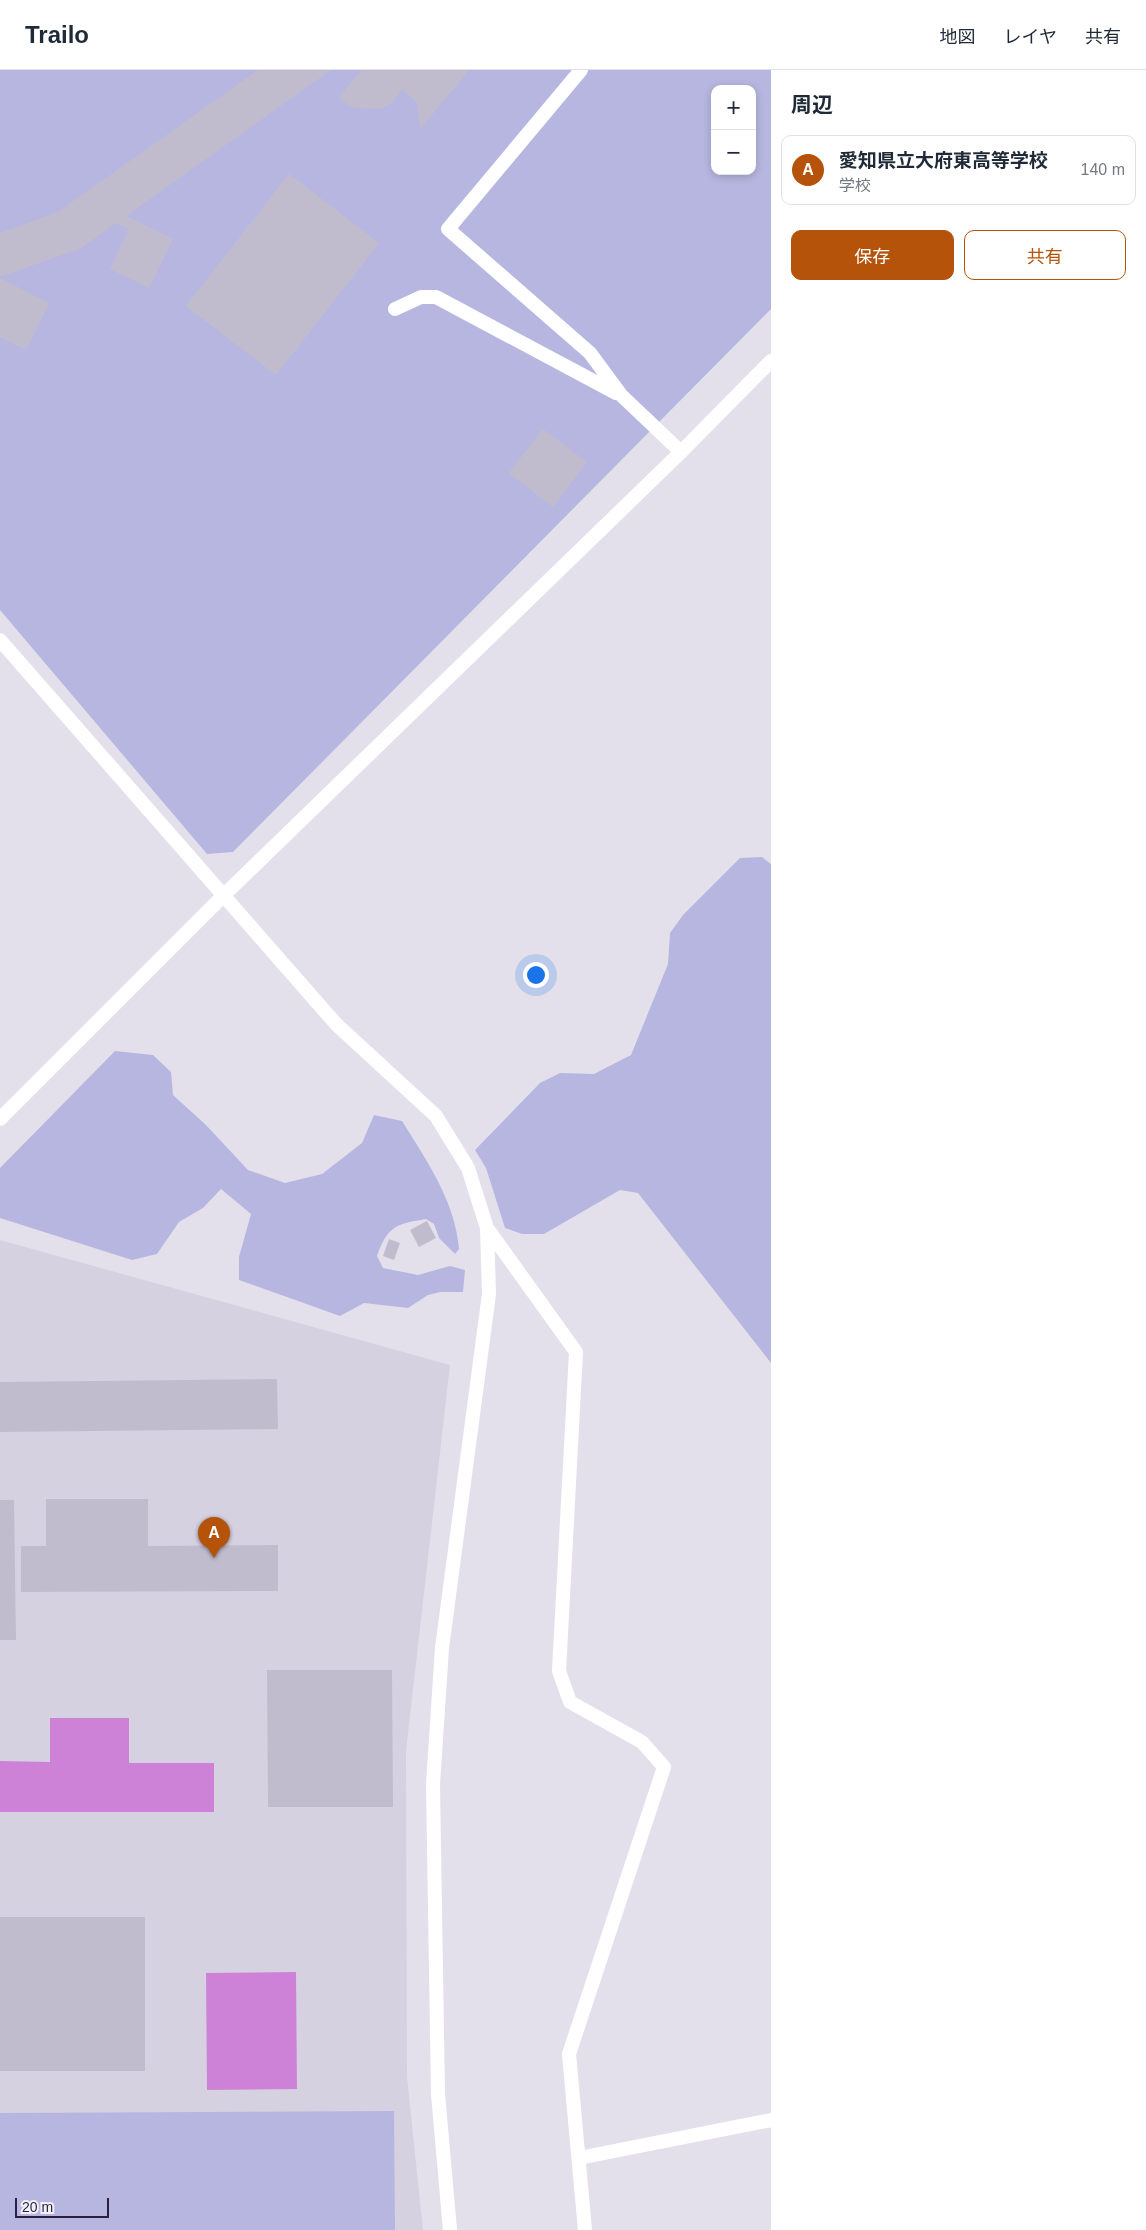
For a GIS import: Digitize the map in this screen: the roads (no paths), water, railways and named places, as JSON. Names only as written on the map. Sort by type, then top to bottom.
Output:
[{"type":"street","points":[[581,70],[448,229],[590,353],[621,396],[681,452]]},
{"type":"street","points":[[395,309],[420,297],[436,297],[621,396]]},
{"type":"street","points":[[0,1119],[224,895],[681,452],[771,361]]},
{"type":"street","points":[[0,640],[336,1024],[436,1116],[468,1168],[487,1228],[489,1294],[442,1648],[433,1784],[438,2094],[450,2230]]},
{"type":"street","points":[[487,1228],[576,1352],[559,1671],[570,1702],[642,1742],[664,1767],[569,2054],[585,2230]]},
{"type":"street","points":[[579,2158],[771,2120]]},
{"type":"place","name":"愛知県立大府東高等学校","points":[[214,1558]]}]
